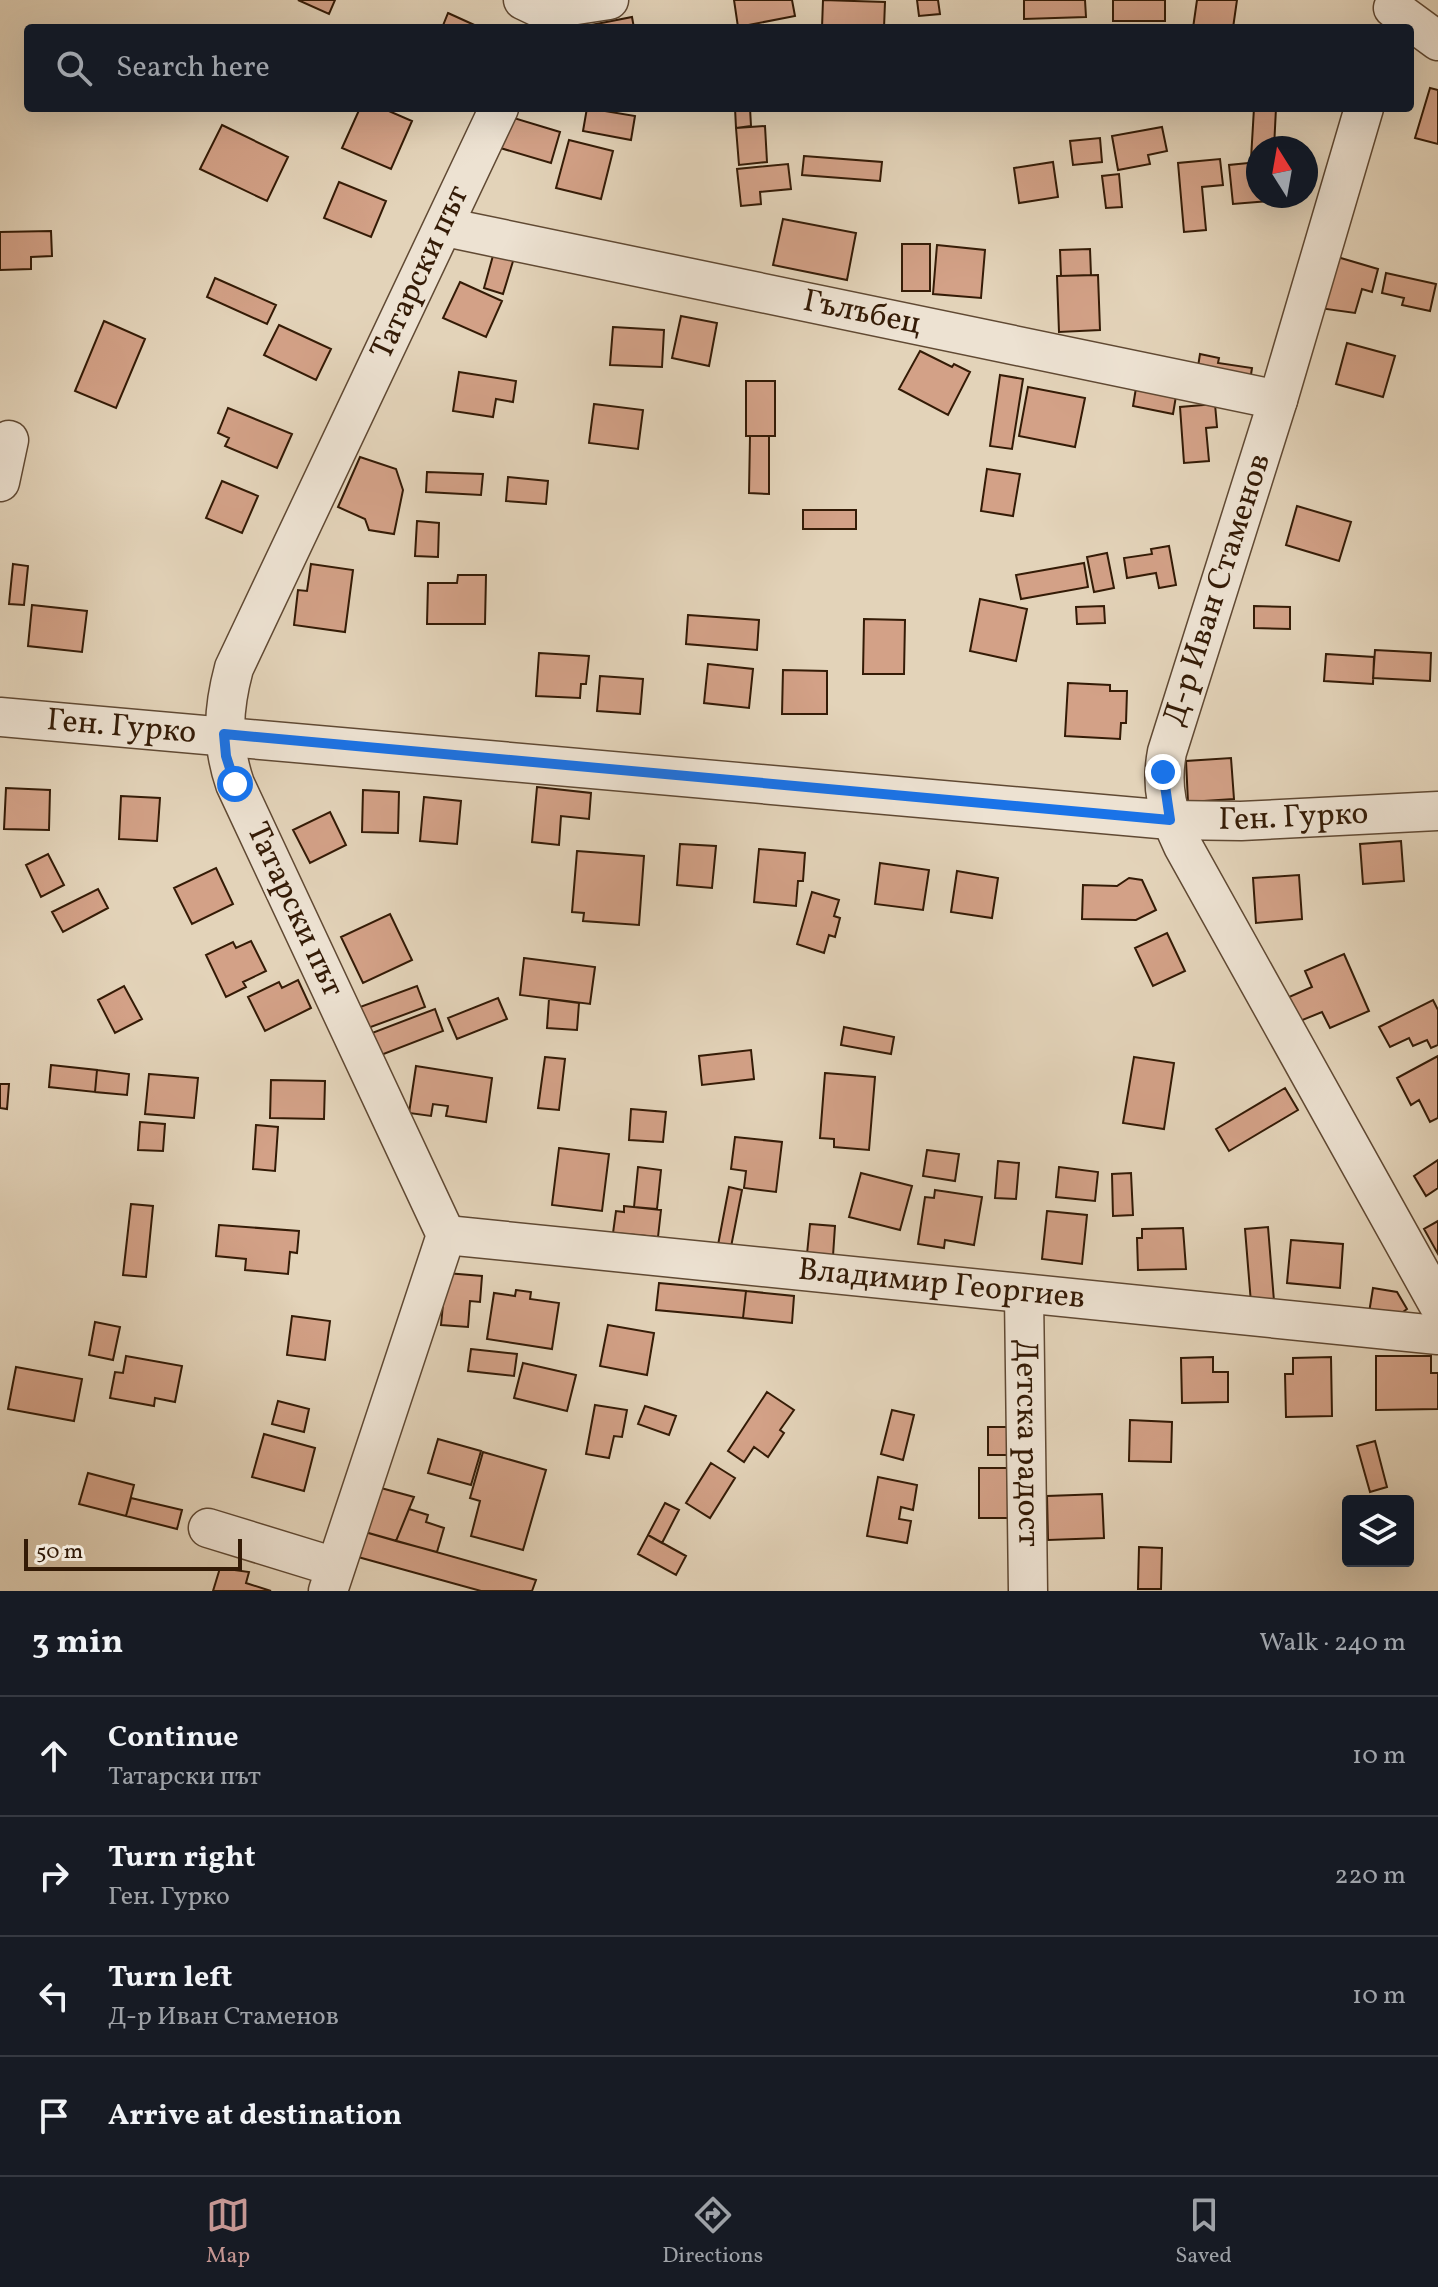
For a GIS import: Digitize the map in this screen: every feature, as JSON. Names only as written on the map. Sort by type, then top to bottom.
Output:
[{"type":"street","points":[[535,13],[609,0]]},
{"type":"street","points":[[1391,12],[1410,24]]},
{"type":"street","points":[[1414,26],[1438,41]]},
{"type":"street","name":"Татарски път","points":[[446,1235],[235,784],[226,756],[225,701],[234,668],[497,112]]},
{"type":"street","name":"Д-р Иван Стаменов","points":[[1363,112],[1278,400],[1167,752],[1164,783],[1170,820],[1438,1304]]},
{"type":"street","name":"Гълъбец","points":[[445,227],[1278,400]]},
{"type":"street","points":[[0,482],[9,440]]},
{"type":"street","name":"Ген. Гурко","points":[[0,717],[224,734],[1170,820],[1241,821],[1438,811]]},
{"type":"street","points":[[208,1528],[332,1579],[446,1235]]},
{"type":"street","name":"Владимир Георгиев","points":[[446,1235],[1438,1335]]},
{"type":"street","name":"Детска радост","points":[[1024,1295],[1028,1591]]},
{"type":"building","points":[[298,0],[335,0],[329,14]]},
{"type":"building","points":[[734,0],[792,0],[795,16],[738,24]]},
{"type":"building","points":[[823,0],[885,2],[884,24],[822,24]]},
{"type":"building","points":[[917,0],[938,0],[940,14],[919,16]]},
{"type":"building","points":[[1024,0],[1085,0],[1086,17],[1024,19]]},
{"type":"building","points":[[1113,0],[1165,0],[1165,21],[1113,21]]},
{"type":"building","points":[[1197,0],[1237,0],[1234,24],[1194,24]]},
{"type":"building","points":[[448,13],[472,24],[444,24]]},
{"type":"building","points":[[632,17],[633,24],[596,24]]},
{"type":"building","points":[[1430,88],[1438,90],[1438,144],[1415,138]]},
{"type":"building","points":[[358,112],[391,112],[412,121],[391,169],[342,148]]},
{"type":"building","points":[[586,112],[635,116],[631,140],[583,131]]},
{"type":"building","points":[[735,112],[750,112],[751,126],[736,128]]},
{"type":"building","points":[[1254,112],[1276,112],[1275,136],[1252,136]]},
{"type":"building","points":[[507,116],[560,132],[551,163],[497,147]]},
{"type":"building","points":[[222,125],[288,157],[267,201],[200,169]]},
{"type":"building","points":[[765,126],[767,162],[739,165],[736,128]]},
{"type":"building","points":[[1162,127],[1167,151],[1148,155],[1150,164],[1118,170],[1112,136]]},
{"type":"building","points":[[1100,138],[1102,162],[1073,165],[1070,141]]},
{"type":"building","points":[[569,140],[613,151],[601,199],[556,188]]},
{"type":"building","points":[[804,156],[882,162],[880,181],[802,175]]},
{"type":"building","points":[[1220,159],[1223,185],[1202,187],[1206,230],[1184,232],[1178,163]]},
{"type":"building","points":[[1053,162],[1058,197],[1019,203],[1014,168]]},
{"type":"building","points":[[1246,163],[1246,203],[1233,204],[1229,165]]},
{"type":"building","points":[[788,164],[791,189],[760,192],[761,204],[741,206],[737,169]]},
{"type":"building","points":[[1119,174],[1122,207],[1106,208],[1102,176]]},
{"type":"building","points":[[339,182],[386,201],[371,237],[324,218]]},
{"type":"building","points":[[783,219],[856,233],[847,280],[773,265]]},
{"type":"building","points":[[51,231],[52,256],[31,257],[31,269],[0,270],[0,232]]},
{"type":"building","points":[[902,244],[930,244],[930,291],[902,291]]},
{"type":"building","points":[[937,245],[985,250],[981,298],[933,294]]},
{"type":"building","points":[[1090,249],[1091,275],[1061,276],[1060,250]]},
{"type":"building","points":[[494,252],[514,258],[503,294],[484,288]]},
{"type":"building","points":[[1334,256],[1378,269],[1372,292],[1362,289],[1355,313],[1319,308]]},
{"type":"building","points":[[1386,273],[1436,284],[1430,311],[1402,305],[1404,298],[1382,293]]},
{"type":"building","points":[[1098,275],[1100,330],[1059,332],[1057,276]]},
{"type":"building","points":[[215,278],[276,305],[267,324],[207,297]]},
{"type":"building","points":[[460,282],[502,301],[486,337],[443,318]]},
{"type":"building","points":[[681,316],[717,323],[709,366],[672,358]]},
{"type":"building","points":[[104,321],[145,339],[116,408],[75,391]]},
{"type":"building","points":[[279,325],[331,349],[316,380],[264,355]]},
{"type":"building","points":[[613,327],[664,330],[662,367],[610,365]]},
{"type":"building","points":[[1347,343],[1395,356],[1383,397],[1336,384]]},
{"type":"building","points":[[920,351],[970,372],[948,415],[899,389]]},
{"type":"building","points":[[1200,354],[1219,358],[1218,363],[1252,368],[1250,381],[1197,373]]},
{"type":"building","points":[[459,372],[516,381],[513,402],[496,399],[493,417],[453,411]]},
{"type":"building","points":[[1000,375],[1023,379],[1012,449],[990,446]]},
{"type":"building","points":[[746,381],[775,381],[775,436],[746,436]]},
{"type":"building","points":[[1028,387],[1085,398],[1075,447],[1019,436]]},
{"type":"building","points":[[1136,388],[1176,396],[1173,414],[1133,406]]},
{"type":"building","points":[[594,404],[643,410],[638,449],[589,443]]},
{"type":"building","points":[[1215,404],[1217,427],[1206,428],[1209,461],[1184,463],[1180,407]]},
{"type":"building","points":[[228,408],[292,434],[277,468],[225,446],[229,438],[218,433]]},
{"type":"building","points":[[750,436],[769,436],[769,494],[749,493]]},
{"type":"building","points":[[360,457],[396,469],[403,490],[394,534],[369,530],[365,519],[338,507]]},
{"type":"building","points":[[987,469],[1020,474],[1013,516],[981,511]]},
{"type":"building","points":[[427,472],[483,474],[481,495],[426,492]]},
{"type":"building","points":[[508,477],[548,481],[546,504],[506,501]]},
{"type":"building","points":[[222,481],[258,496],[242,533],[206,518]]},
{"type":"building","points":[[1297,506],[1351,522],[1339,561],[1286,545]]},
{"type":"building","points":[[803,510],[856,510],[856,529],[803,529]]},
{"type":"building","points":[[417,521],[439,523],[438,557],[415,556]]},
{"type":"building","points":[[1169,546],[1176,585],[1159,588],[1156,573],[1127,578],[1124,558],[1152,554],[1151,549]]},
{"type":"building","points":[[1107,553],[1114,588],[1094,592],[1087,557]]},
{"type":"building","points":[[1084,563],[1088,587],[1021,599],[1016,575]]},
{"type":"building","points":[[13,564],[28,566],[24,605],[9,604]]},
{"type":"building","points":[[311,564],[353,570],[345,632],[294,625],[298,590],[307,591]]},
{"type":"building","points":[[458,575],[486,575],[485,624],[427,624],[428,583],[457,583]]},
{"type":"building","points":[[980,599],[1027,609],[1016,661],[970,651]]},
{"type":"building","points":[[32,605],[87,611],[82,652],[28,646]]},
{"type":"building","points":[[1104,606],[1105,623],[1077,624],[1076,607]]},
{"type":"building","points":[[1254,606],[1290,607],[1290,629],[1254,628]]},
{"type":"building","points":[[688,615],[759,620],[757,650],[686,644]]},
{"type":"building","points":[[864,619],[905,620],[904,674],[863,674]]},
{"type":"building","points":[[1375,650],[1431,653],[1430,681],[1373,678]]},
{"type":"building","points":[[539,653],[589,656],[586,684],[581,684],[580,698],[536,696]]},
{"type":"building","points":[[1326,654],[1374,657],[1373,684],[1324,681]]},
{"type":"building","points":[[708,664],[753,669],[749,708],[704,703]]},
{"type":"building","points":[[783,670],[827,671],[827,714],[782,714]]},
{"type":"building","points":[[600,676],[643,679],[640,714],[597,711]]},
{"type":"building","points":[[1068,683],[1110,685],[1110,691],[1127,691],[1126,723],[1121,723],[1120,739],[1065,736]]},
{"type":"building","points":[[1231,758],[1234,799],[1188,802],[1186,761]]},
{"type":"building","points":[[537,787],[591,793],[589,819],[561,816],[559,845],[532,842]]},
{"type":"building","points":[[6,788],[50,790],[49,830],[4,829]]},
{"type":"building","points":[[363,790],[399,792],[398,833],[362,832]]},
{"type":"building","points":[[121,796],[160,798],[157,841],[119,839]]},
{"type":"building","points":[[424,797],[461,801],[457,844],[420,841]]},
{"type":"building","points":[[330,812],[346,845],[310,863],[293,830]]},
{"type":"building","points":[[1401,841],[1404,881],[1363,884],[1360,844]]},
{"type":"building","points":[[680,844],[716,846],[712,888],[677,885]]},
{"type":"building","points":[[759,849],[805,853],[803,881],[798,881],[796,906],[754,902]]},
{"type":"building","points":[[577,851],[644,856],[639,925],[583,921],[584,913],[572,912]]},
{"type":"building","points":[[48,854],[64,885],[41,897],[26,865]]},
{"type":"building","points":[[880,863],[929,870],[923,910],[875,904]]},
{"type":"building","points":[[216,868],[233,904],[192,924],[174,888]]},
{"type":"building","points":[[957,871],[998,878],[992,918],[951,912]]},
{"type":"building","points":[[1299,875],[1302,919],[1256,923],[1253,878]]},
{"type":"building","points":[[1129,878],[1142,880],[1156,910],[1136,920],[1082,919],[1083,885],[1117,886]]},
{"type":"building","points":[[98,889],[108,908],[63,932],[52,912]]},
{"type":"building","points":[[812,892],[839,900],[834,916],[840,918],[835,937],[829,935],[824,953],[797,944]]},
{"type":"building","points":[[390,914],[412,960],[363,983],[341,937]]},
{"type":"building","points":[[1167,933],[1185,971],[1153,986],[1135,948]]},
{"type":"building","points":[[251,941],[266,971],[243,982],[246,987],[226,997],[206,955],[233,942],[236,948]]},
{"type":"building","points":[[1344,954],[1369,1011],[1330,1028],[1322,1012],[1300,1021],[1289,997],[1312,987],[1305,971]]},
{"type":"building","points":[[524,958],[595,967],[590,1004],[520,995]]},
{"type":"building","points":[[298,980],[311,1008],[265,1031],[248,997],[279,982],[282,988]]},
{"type":"building","points":[[124,986],[142,1019],[115,1033],[98,1000]]},
{"type":"building","points":[[417,986],[425,1007],[368,1028],[360,1007]]},
{"type":"building","points":[[498,998],[507,1019],[457,1039],[448,1018]]},
{"type":"building","points":[[549,999],[579,1003],[577,1030],[547,1028]]},
{"type":"building","points":[[1433,1000],[1438,1010],[1438,1045],[1431,1048],[1427,1040],[1413,1046],[1409,1038],[1390,1047],[1379,1027]]},
{"type":"building","points":[[435,1009],[443,1031],[381,1055],[372,1033]]},
{"type":"building","points":[[844,1027],[894,1037],[891,1054],[841,1045]]},
{"type":"building","points":[[751,1050],[754,1079],[702,1085],[699,1056]]},
{"type":"building","points":[[1438,1056],[1438,1118],[1430,1122],[1419,1100],[1411,1105],[1397,1078]]},
{"type":"building","points":[[545,1057],[565,1059],[559,1110],[538,1108]]},
{"type":"building","points":[[1134,1057],[1174,1063],[1164,1129],[1123,1123]]},
{"type":"building","points":[[51,1065],[97,1070],[95,1092],[49,1087]]},
{"type":"building","points":[[416,1066],[492,1078],[486,1122],[446,1116],[448,1106],[433,1104],[431,1116],[409,1113]]},
{"type":"building","points":[[97,1070],[129,1074],[127,1095],[95,1092]]},
{"type":"building","points":[[825,1073],[875,1077],[869,1150],[834,1147],[834,1139],[820,1138]]},
{"type":"building","points":[[149,1074],[198,1078],[194,1118],[145,1114]]},
{"type":"building","points":[[271,1080],[325,1081],[324,1119],[270,1118]]},
{"type":"building","points":[[0,1084],[9,1084],[7,1109],[0,1108]]},
{"type":"building","points":[[1285,1088],[1298,1110],[1229,1151],[1216,1129]]},
{"type":"building","points":[[631,1109],[666,1112],[663,1142],[629,1140]]},
{"type":"building","points":[[140,1122],[165,1124],[163,1151],[138,1150]]},
{"type":"building","points":[[256,1125],[278,1127],[275,1171],[253,1169]]},
{"type":"building","points":[[735,1137],[782,1142],[776,1192],[744,1188],[746,1171],[731,1169]]},
{"type":"building","points":[[559,1148],[609,1154],[602,1211],[552,1205]]},
{"type":"building","points":[[927,1150],[959,1154],[955,1181],[923,1176]]},
{"type":"building","points":[[1438,1160],[1438,1188],[1426,1196],[1414,1176]]},
{"type":"building","points":[[998,1161],[1019,1163],[1016,1199],[995,1198]]},
{"type":"building","points":[[638,1167],[661,1170],[657,1209],[634,1207]]},
{"type":"building","points":[[1059,1167],[1098,1172],[1095,1201],[1056,1197]]},
{"type":"building","points":[[861,1173],[912,1186],[900,1230],[849,1217]]},
{"type":"building","points":[[1131,1173],[1133,1215],[1113,1216],[1112,1174]]},
{"type":"building","points":[[729,1187],[742,1190],[731,1247],[718,1245]]},
{"type":"building","points":[[935,1190],[982,1197],[974,1245],[945,1240],[944,1248],[918,1244],[925,1197],[934,1198]]},
{"type":"building","points":[[131,1204],[153,1206],[146,1277],[123,1275]]},
{"type":"building","points":[[624,1206],[661,1210],[658,1237],[613,1233],[616,1211],[624,1212]]},
{"type":"building","points":[[1047,1211],[1087,1215],[1082,1264],[1042,1259]]},
{"type":"building","points":[[1438,1221],[1438,1254],[1424,1229]]},
{"type":"building","points":[[810,1224],[835,1226],[833,1256],[807,1254]]},
{"type":"building","points":[[219,1225],[299,1231],[297,1253],[290,1252],[288,1274],[245,1270],[246,1259],[216,1256]]},
{"type":"building","points":[[1268,1227],[1274,1301],[1251,1303],[1245,1229]]},
{"type":"building","points":[[1183,1228],[1186,1269],[1138,1270],[1137,1238],[1142,1238],[1142,1229]]},
{"type":"building","points":[[1291,1240],[1343,1244],[1340,1288],[1287,1283]]},
{"type":"building","points":[[446,1273],[482,1276],[480,1302],[470,1301],[468,1327],[441,1325]]},
{"type":"building","points":[[659,1283],[746,1291],[743,1318],[656,1310]]},
{"type":"building","points":[[1373,1288],[1397,1292],[1407,1309],[1396,1317],[1369,1313]]},
{"type":"building","points":[[516,1290],[531,1292],[530,1299],[559,1303],[552,1349],[487,1339],[494,1293],[515,1296]]},
{"type":"building","points":[[746,1291],[794,1296],[792,1323],[743,1318]]},
{"type":"building","points":[[292,1316],[330,1321],[325,1360],[287,1355]]},
{"type":"building","points":[[95,1322],[120,1327],[113,1360],[89,1355]]},
{"type":"building","points":[[608,1325],[654,1333],[647,1375],[600,1366]]},
{"type":"building","points":[[471,1349],[517,1354],[514,1376],[468,1371]]},
{"type":"building","points":[[126,1356],[182,1366],[175,1402],[155,1398],[154,1406],[110,1398],[115,1372],[123,1373]]},
{"type":"building","points":[[1376,1356],[1431,1356],[1431,1373],[1438,1373],[1438,1409],[1376,1410]]},
{"type":"building","points":[[1213,1357],[1213,1372],[1228,1372],[1228,1402],[1182,1403],[1181,1358]]},
{"type":"building","points":[[1331,1357],[1332,1416],[1286,1417],[1285,1374],[1293,1374],[1293,1358]]},
{"type":"building","points":[[523,1363],[576,1375],[567,1411],[514,1398]]},
{"type":"building","points":[[16,1367],[82,1379],[74,1421],[8,1409]]},
{"type":"building","points":[[767,1392],[794,1410],[780,1430],[784,1433],[768,1457],[754,1447],[744,1462],[728,1451]]},
{"type":"building","points":[[278,1401],[309,1409],[304,1432],[272,1424]]},
{"type":"building","points":[[595,1405],[627,1410],[622,1437],[614,1436],[609,1458],[586,1454]]},
{"type":"building","points":[[645,1406],[676,1416],[669,1435],[638,1424]]},
{"type":"building","points":[[892,1410],[914,1415],[903,1460],[881,1454]]},
{"type":"building","points":[[1130,1420],[1172,1422],[1171,1462],[1129,1461]]},
{"type":"building","points":[[988,1427],[1007,1427],[1007,1455],[988,1455]]},
{"type":"building","points":[[264,1434],[315,1448],[304,1491],[252,1477]]},
{"type":"building","points":[[438,1439],[481,1451],[471,1485],[428,1473]]},
{"type":"building","points":[[1375,1441],[1387,1487],[1370,1492],[1357,1446]]},
{"type":"building","points":[[483,1452],[546,1470],[523,1550],[471,1536],[480,1501],[470,1498]]},
{"type":"building","points":[[711,1463],[735,1478],[710,1518],[686,1503]]},
{"type":"building","points":[[979,1468],[1010,1468],[1010,1518],[979,1518]]},
{"type":"building","points":[[88,1473],[134,1485],[126,1516],[79,1504]]},
{"type":"building","points":[[878,1477],[917,1485],[913,1510],[901,1507],[899,1519],[911,1521],[907,1543],[867,1536]]},
{"type":"building","points":[[381,1488],[414,1497],[396,1541],[365,1532]]},
{"type":"building","points":[[1102,1494],[1104,1538],[1048,1540],[1047,1496]]},
{"type":"building","points":[[131,1498],[182,1510],[177,1529],[126,1516]]},
{"type":"building","points":[[665,1503],[679,1510],[662,1543],[648,1535]]},
{"type":"building","points":[[409,1509],[428,1515],[426,1522],[444,1528],[437,1552],[396,1541]]},
{"type":"building","points":[[365,1532],[536,1580],[532,1591],[481,1591],[358,1557]]},
{"type":"building","points":[[648,1535],[686,1556],[676,1575],[638,1554]]},
{"type":"building","points":[[1139,1547],[1162,1548],[1161,1589],[1138,1589]]},
{"type":"building","points":[[220,1568],[249,1572],[246,1583],[271,1591],[213,1591]]},
{"type":"route","points":[[235,784],[226,756],[224,734],[1170,820],[1163,772]]}]
